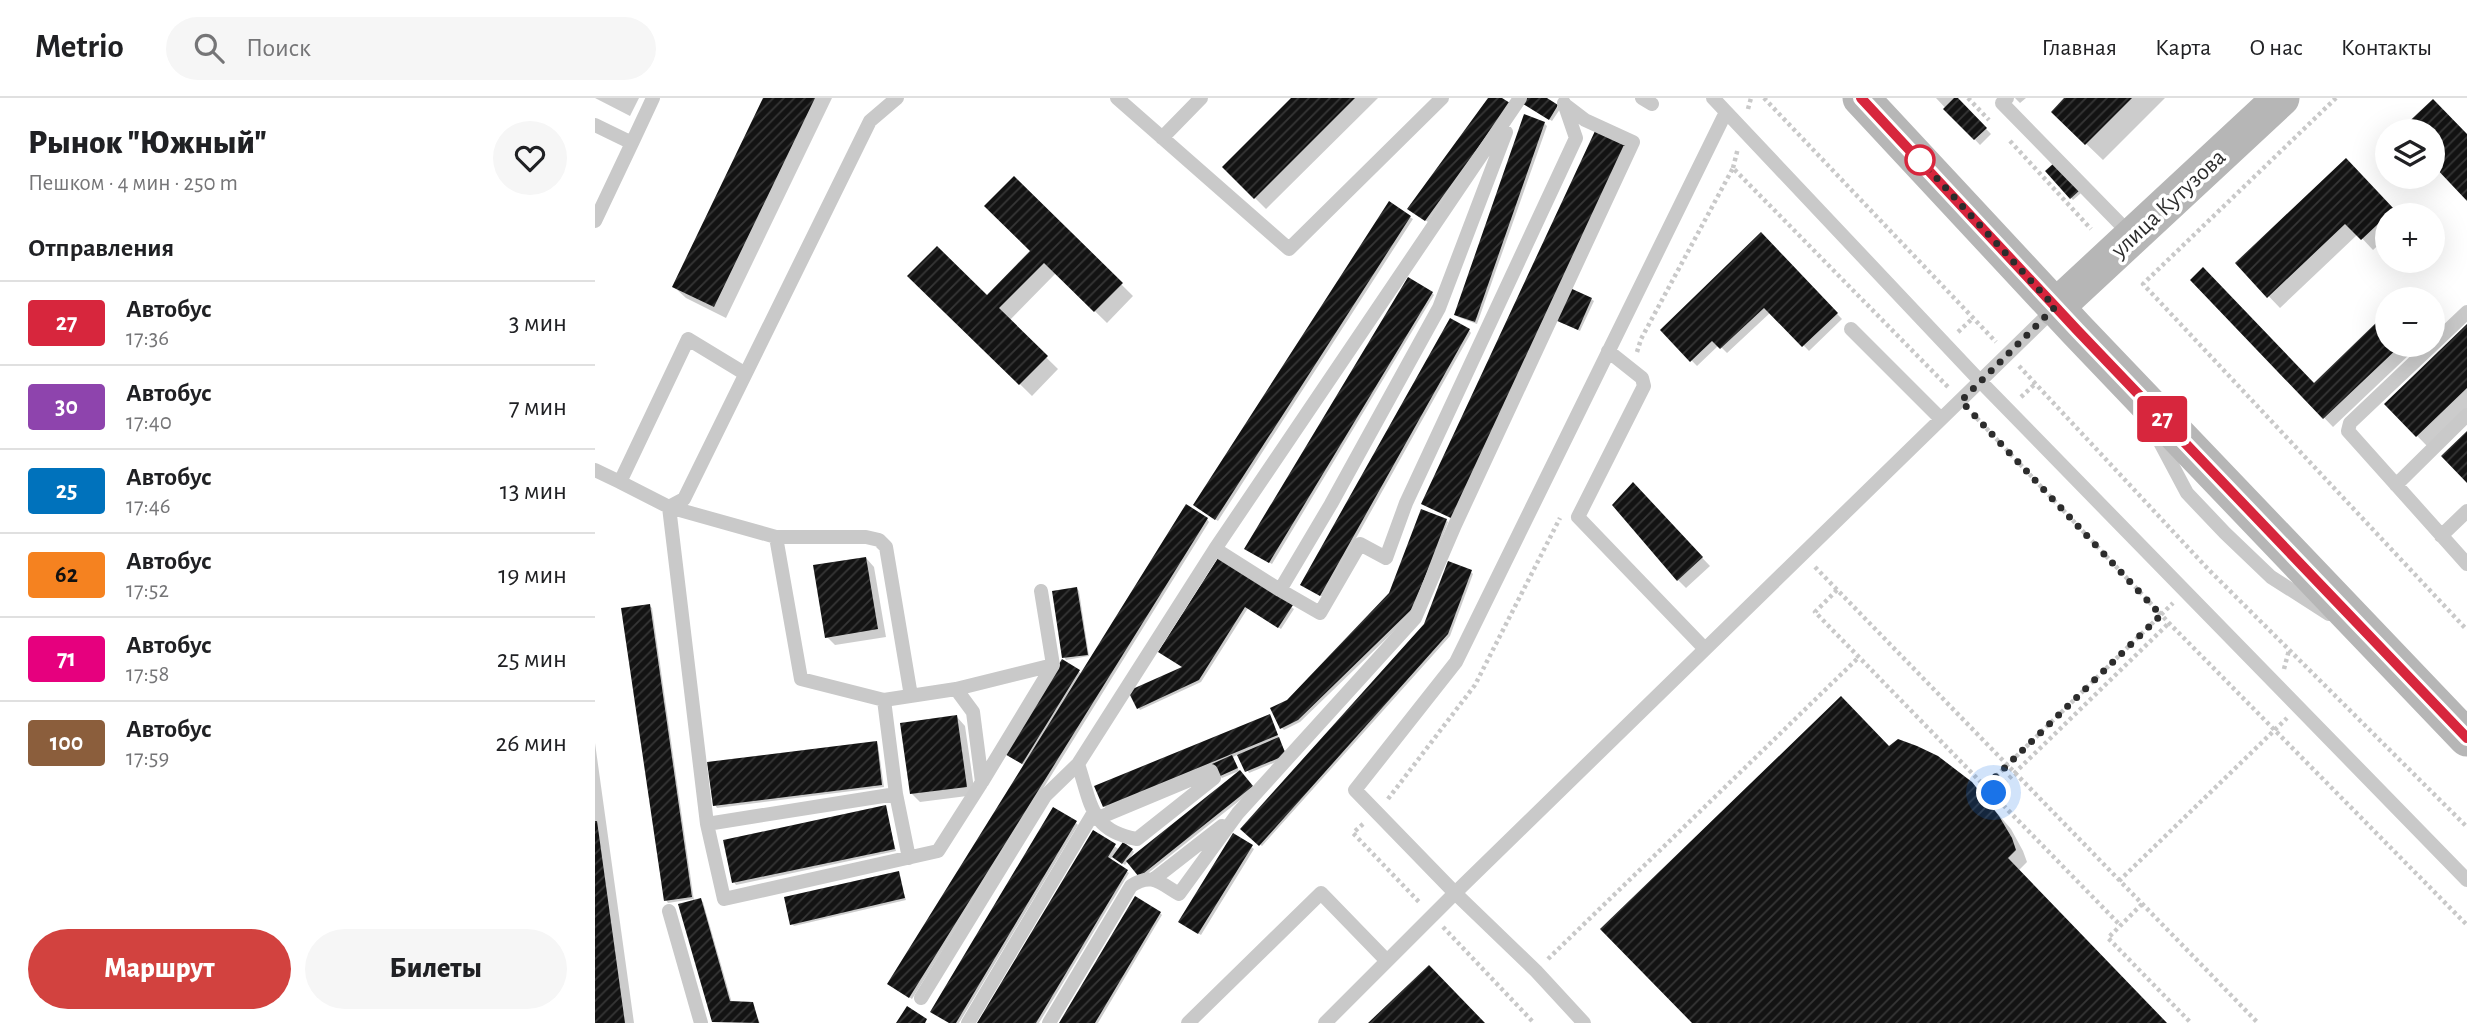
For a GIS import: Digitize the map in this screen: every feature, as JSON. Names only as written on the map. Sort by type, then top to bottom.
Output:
[{"type":"main road","points":[[1861,98],[2055,307],[2467,738]]},
{"type":"main road","name":"улица Кутузова","points":[[2055,307],[2281,98]]},
{"type":"lane","points":[[595,221],[653,98]]},
{"type":"lane","points":[[669,506],[684,499],[870,121],[897,98]]},
{"type":"lane","points":[[1118,98],[1289,249],[1442,98]]},
{"type":"lane","points":[[1162,138],[1201,98]]},
{"type":"lane","points":[[1713,98],[1980,381],[2467,880]]},
{"type":"lane","points":[[2007,98],[2002,103],[2132,237]]},
{"type":"lane","points":[[1215,549],[1320,613],[1360,544],[1386,558],[1406,503],[1576,138],[1564,101]]},
{"type":"lane","points":[[1049,1023],[1131,886],[1142,879],[1154,879],[1179,894],[1238,813],[1415,618],[1455,525],[1633,142],[1585,120],[1564,101]]},
{"type":"lane","points":[[1280,590],[1332,504],[1440,308],[1517,104]]},
{"type":"lane","points":[[921,998],[1045,796],[1078,764],[1215,549],[1517,104]]},
{"type":"lane","points":[[1584,1023],[1537,971],[1455,893],[1355,790],[1456,662],[1726,112]]},
{"type":"lane","points":[[595,125],[632,143]]},
{"type":"lane","points":[[1325,1023],[2055,307]]},
{"type":"lane","points":[[2467,312],[2348,427],[2349,435],[2467,564]]},
{"type":"lane","points":[[1851,329],[1941,419]]},
{"type":"lane","points":[[620,482],[688,339],[744,373]]},
{"type":"lane","points":[[1608,351],[1642,378],[1643,391],[1578,517],[1706,649]]},
{"type":"lane","points":[[2396,485],[2467,415]]},
{"type":"lane","points":[[598,476],[620,482],[669,506],[776,537],[866,537],[879,540],[886,547],[911,696]]},
{"type":"lane","points":[[669,506],[707,824],[724,899],[938,851],[1053,665],[1041,591]]},
{"type":"lane","points":[[2441,536],[2467,511]]},
{"type":"lane","points":[[776,537],[801,679],[884,700],[956,690],[1053,665]]},
{"type":"lane","points":[[956,690],[973,712],[982,782]]},
{"type":"lane","points":[[884,700],[896,794],[909,858]]},
{"type":"lane","points":[[968,1023],[1095,816],[1211,771],[1214,778],[1137,839],[1121,836],[1095,816],[1078,764]]},
{"type":"lane","points":[[707,824],[896,794]]},
{"type":"lane","points":[[1154,879],[1238,813]]},
{"type":"lane","points":[[1188,1023],[1321,893],[1387,961]]},
{"type":"lane","points":[[669,911],[701,1023]]},
{"type":"path","points":[[1764,98],[2208,569],[2467,827]]},
{"type":"path","points":[[1968,98],[1995,125]]},
{"type":"path","points":[[2336,98],[2143,284],[2173,320],[2467,630]]},
{"type":"path","points":[[2004,134],[2091,229]]},
{"type":"path","points":[[1631,370],[1641,339],[1733,168],[1961,401],[2161,615],[2467,925]]},
{"type":"path","points":[[1387,801],[1475,685],[1562,514]]},
{"type":"path","points":[[1803,554],[2257,1023]]},
{"type":"path","points":[[1986,786],[2208,569]]},
{"type":"path","points":[[1837,590],[1815,612],[2120,925]]},
{"type":"path","points":[[1994,793],[2169,623]]},
{"type":"path","points":[[1537,971],[1859,657]]},
{"type":"path","points":[[2119,881],[2299,708]]},
{"type":"path","points":[[2142,904],[2108,938],[2191,1023]]},
{"type":"path","points":[[1539,951],[1548,960]]},
{"type":"building","points":[[763,98],[815,98],[714,307],[672,287]]},
{"type":"building","points":[[1291,98],[1355,98],[1254,199],[1222,167]]},
{"type":"building","points":[[1488,98],[1502,98],[1510,103],[1425,221],[1407,209]]},
{"type":"building","points":[[1527,98],[1547,98],[1558,105],[1549,120],[1523,104]]},
{"type":"building","points":[[1954,98],[1958,98],[1987,128],[1974,140],[1943,109]]},
{"type":"building","points":[[2064,98],[2132,98],[2085,145],[2051,112]]},
{"type":"building","points":[[2433,99],[2467,134],[2467,201],[2445,178],[2445,119],[2412,119]]},
{"type":"building","points":[[1524,114],[1545,122],[1475,322],[1454,315]]},
{"type":"building","points":[[1595,131],[1627,146],[1453,519],[1421,504]]},
{"type":"building","points":[[2346,158],[2388,203],[2375,203],[2375,227],[2361,240],[2345,224],[2267,298],[2235,263]]},
{"type":"building","points":[[2054,163],[2080,190],[2070,199],[2045,171]]},
{"type":"building","points":[[1014,176],[1123,283],[1094,312],[1044,263],[999,308],[1048,356],[1019,385],[907,276],[937,246],[987,295],[1030,251],[984,206]]},
{"type":"building","points":[[1389,201],[1411,216],[1215,520],[1193,505]]},
{"type":"building","points":[[1761,232],[1838,313],[1802,347],[1764,308],[1720,349],[1712,341],[1690,362],[1660,330]]},
{"type":"building","points":[[2203,267],[2314,383],[2375,324],[2375,357],[2388,357],[2323,419],[2190,280]]},
{"type":"building","points":[[1408,277],[1433,292],[1269,563],[1244,549]]},
{"type":"building","points":[[1570,288],[1592,298],[1578,330],[1555,320]]},
{"type":"building","points":[[1450,318],[1470,329],[1320,596],[1300,585]]},
{"type":"building","points":[[2467,324],[2467,388],[2416,437],[2384,404],[2433,357],[2445,357],[2445,345]]},
{"type":"building","points":[[2467,431],[2467,483],[2441,456]]},
{"type":"building","points":[[1633,482],[1703,557],[1677,581],[1612,505]]},
{"type":"building","points":[[1186,504],[1208,518],[909,998],[887,984]]},
{"type":"building","points":[[1421,509],[1447,519],[1413,608],[1298,720],[1280,729],[1270,708],[1287,700],[1389,593]]},
{"type":"building","points":[[866,557],[878,629],[825,638],[813,565]]},
{"type":"building","points":[[1218,558],[1293,605],[1278,628],[1245,607],[1199,680],[1137,709],[1128,691],[1182,667],[1158,652]]},
{"type":"building","points":[[1448,561],[1472,570],[1448,634],[1259,846],[1240,829],[1424,624]]},
{"type":"building","points":[[1077,587],[1088,655],[1062,658],[1052,591]]},
{"type":"building","points":[[650,604],[692,897],[664,901],[621,608]]},
{"type":"building","points":[[1062,659],[1080,670],[1022,764],[1003,753]]},
{"type":"building","points":[[1841,696],[1889,746],[1898,739],[1917,746],[1938,756],[1972,782],[1999,816],[2012,838],[2016,850],[2008,858],[2167,1023],[1692,1023],[1600,929]]},
{"type":"building","points":[[1270,714],[1278,735],[1103,807],[1094,786]]},
{"type":"building","points":[[957,715],[967,787],[910,794],[900,723]]},
{"type":"building","points":[[1279,737],[1286,755],[1245,772],[1237,755]]},
{"type":"building","points":[[877,741],[882,785],[713,806],[707,762]]},
{"type":"building","points":[[1232,755],[1238,768],[1218,777],[1212,764]]},
{"type":"building","points":[[1240,770],[1253,786],[1139,877],[1126,861]]},
{"type":"building","points":[[886,805],[895,849],[732,883],[723,840]]},
{"type":"building","points":[[1053,807],[1077,821],[956,1023],[949,1023],[930,1012]]},
{"type":"building","points":[[597,821],[625,1023],[595,1023]]},
{"type":"building","points":[[1093,830],[1116,844],[1108,857],[1128,870],[1036,1023],[977,1023]]},
{"type":"building","points":[[1233,833],[1253,845],[1198,934],[1178,922]]},
{"type":"building","points":[[1123,842],[1133,849],[1122,864],[1112,857]]},
{"type":"building","points":[[899,871],[905,898],[790,925],[784,897]]},
{"type":"building","points":[[1135,896],[1161,912],[1095,1023],[1059,1023]]},
{"type":"building","points":[[701,898],[730,1001],[753,1002],[759,1023],[712,1022],[678,904]]},
{"type":"building","points":[[1429,965],[1485,1023],[1368,1023]]},
{"type":"building","points":[[907,1006],[927,1019],[925,1023],[896,1023]]},
{"type":"bus line","name":"27","points":[[1861,98],[2077,330],[2467,738]]},
{"type":"route","points":[[1920,160],[2055,307],[1961,401],[2161,615],[1986,786],[1994,793]]}]
